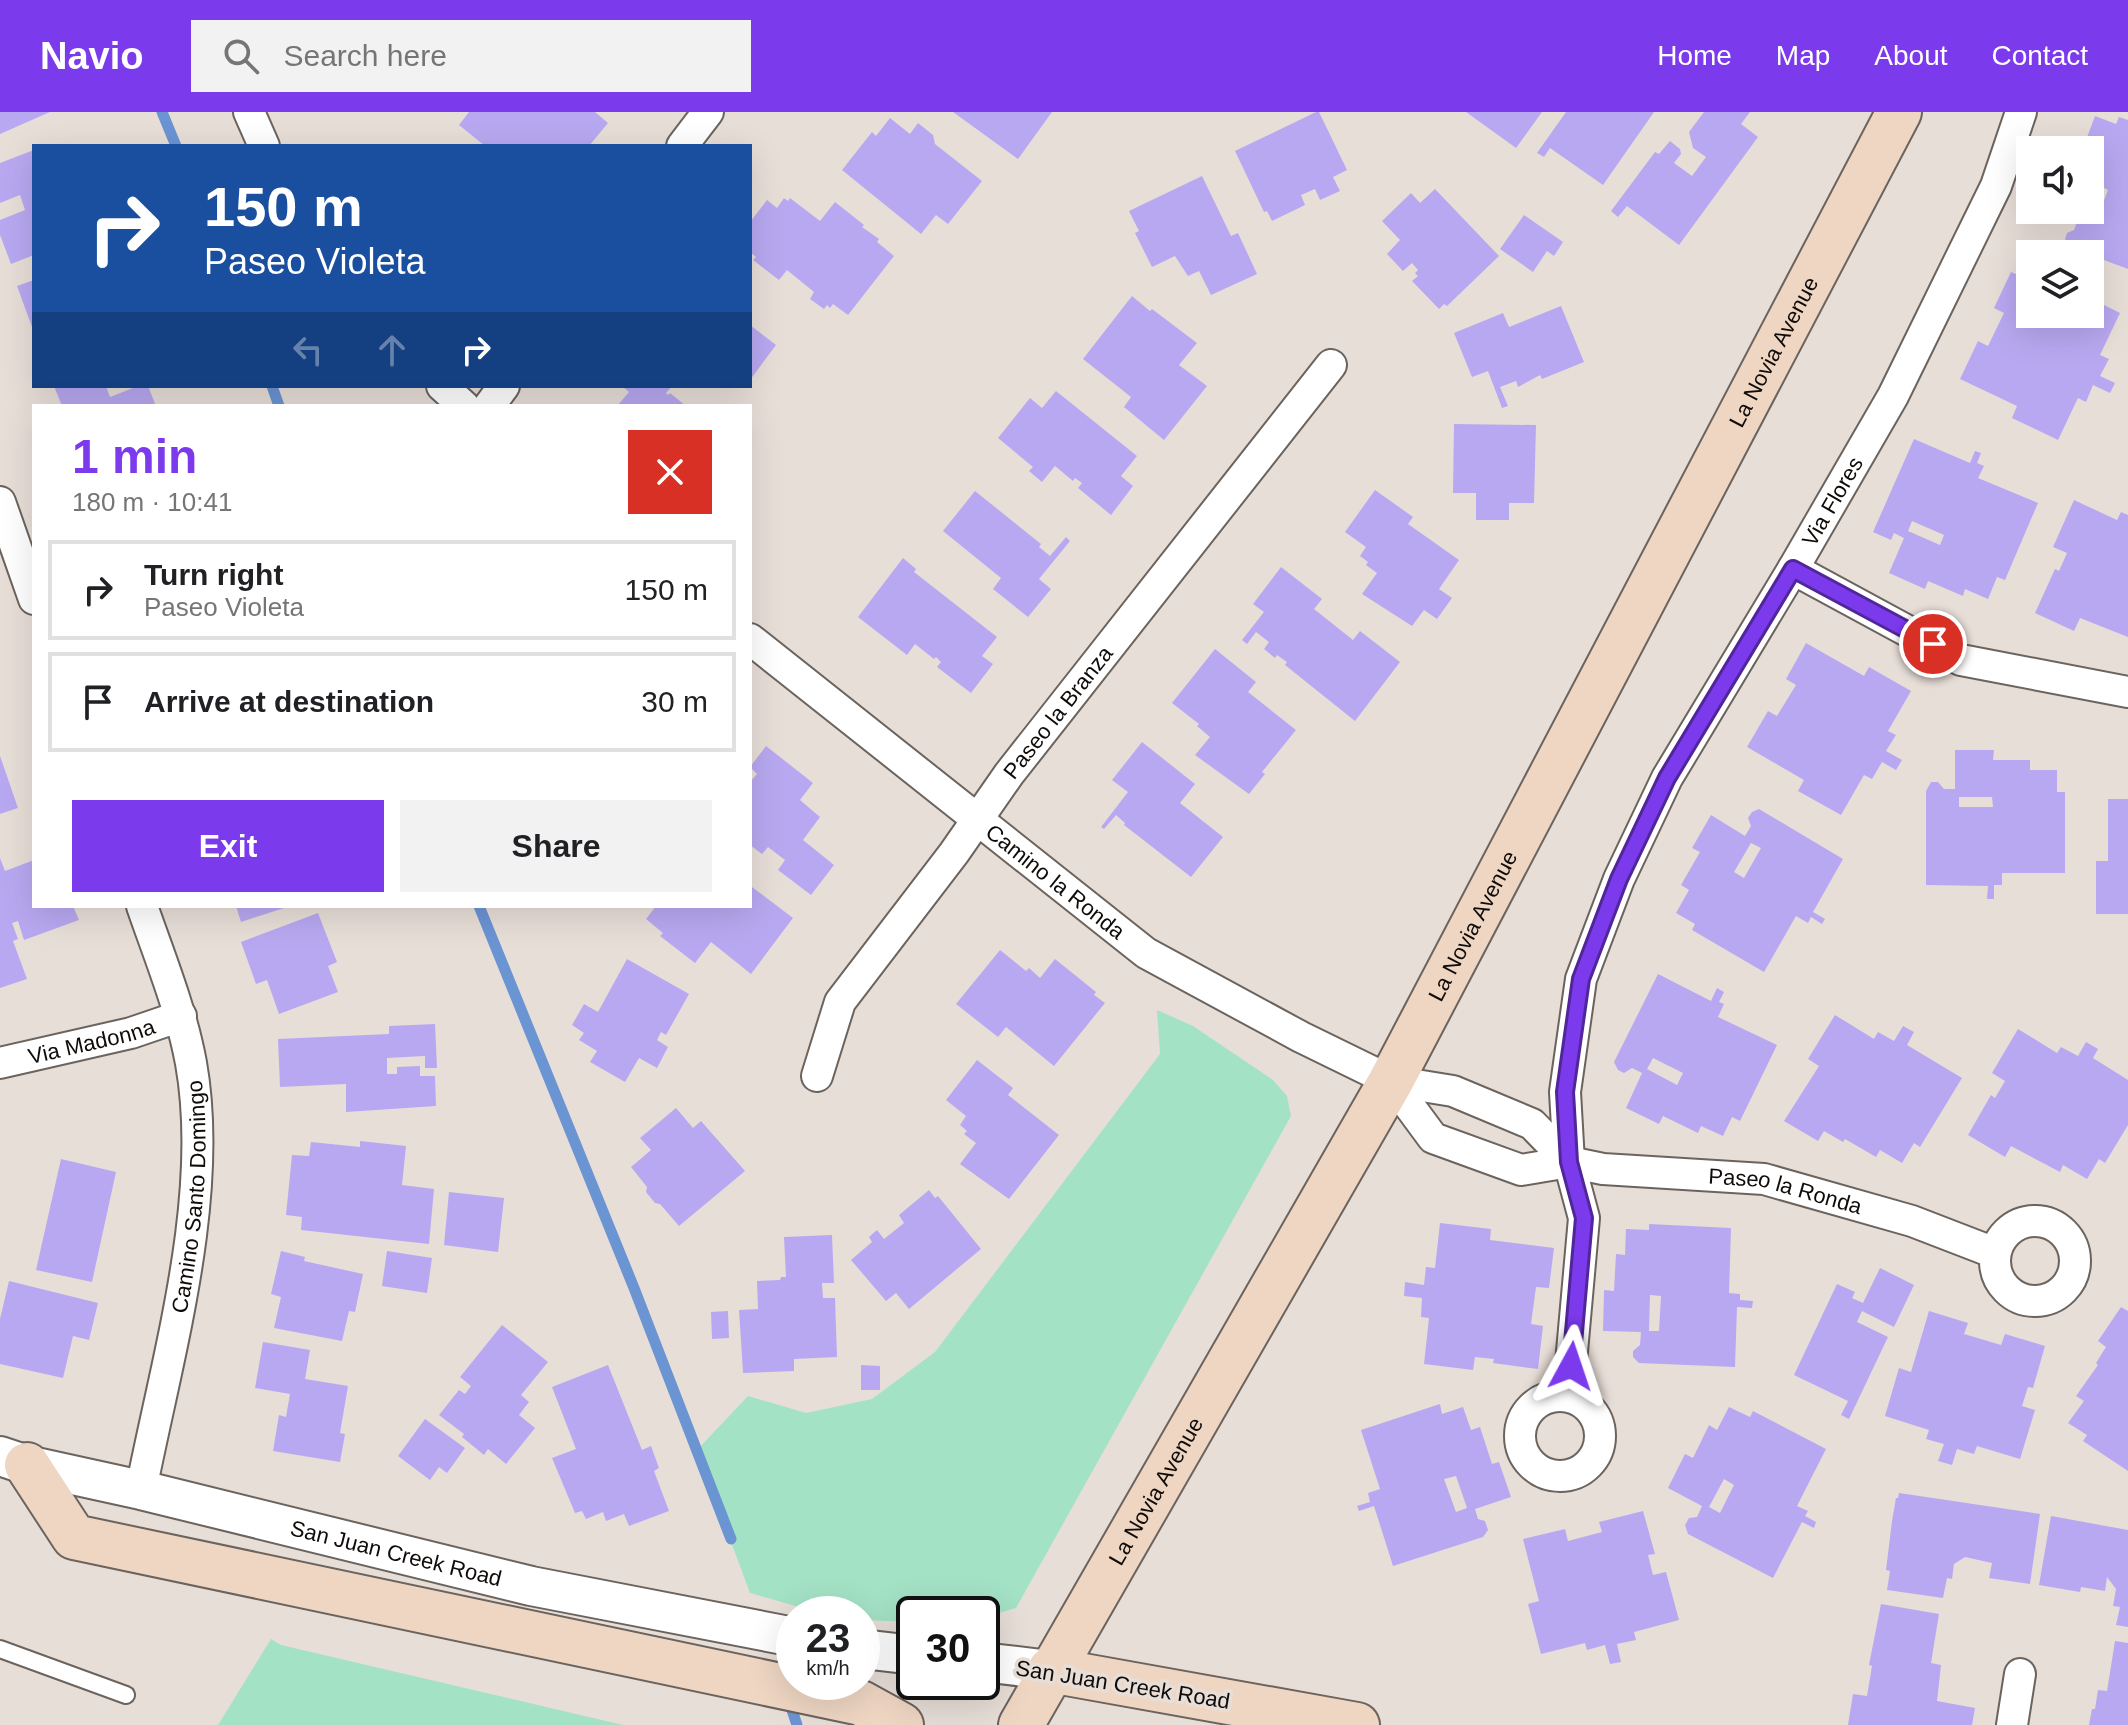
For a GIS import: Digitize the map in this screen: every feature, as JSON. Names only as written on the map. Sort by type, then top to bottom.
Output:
[{"type":"main road","name":"La Novia Avenue","points":[[1021,1725],[1391,1081],[1899,112]]},
{"type":"main road","points":[[13,1460],[74,1537],[861,1703],[901,1725]]},
{"type":"main road","name":"San Juan Creek Road","points":[[1050,1670],[1357,1725]]},
{"type":"street","points":[[249,112],[263,144]]},
{"type":"street","points":[[684,144],[708,112]]},
{"type":"street","name":"Via Flores","points":[[1568,1396],[1584,1218],[1569,1162],[1565,1092],[1581,979],[1619,879],[1667,778],[1793,569],[1900,382],[1996,186],[2021,112]]},
{"type":"street","name":"Paseo la Branza","points":[[817,1076],[840,1002],[1019,761],[1331,365]]},
{"type":"street","points":[[444,388],[462,404]]},
{"type":"street","points":[[0,502],[32,593]]},
{"type":"street","points":[[1793,569],[1961,660],[2128,692]]},
{"type":"street","name":"Camino la Ronda","points":[[752,641],[1146,953],[1301,1037],[1391,1081],[1453,1091],[1532,1124],[1569,1162]]},
{"type":"street","name":"Camino Santo Domingo","points":[[141,1490],[182,1293],[196,1178],[196,1105],[191,1064],[181,1016],[143,908]]},
{"type":"street","name":"Via Madonna","points":[[0,1063],[131,1033],[181,1016]]},
{"type":"street","name":"Camino la Ronda","points":[[1391,1081],[1433,1138],[1521,1170],[1569,1162]]},
{"type":"street","name":"Paseo la Ronda","points":[[1569,1162],[1603,1169],[1764,1179],[1912,1221],[1995,1253]]},
{"type":"street","name":"San Juan Creek Road","points":[[13,1460],[531,1586],[776,1634]]},
{"type":"street","name":"San Juan Creek Road","points":[[1000,1664],[1050,1670]]},
{"type":"street","points":[[2012,1725],[2020,1674]]},
{"type":"lane","points":[[0,1649],[126,1695]]},
{"type":"green space","points":[[1157,1010],[1193,1026],[1273,1080],[1287,1096],[1291,1116],[1016,1608],[1000,1613],[1000,1596],[896,1596],[896,1621],[880,1621],[880,1596],[776,1596],[776,1600],[750,1593],[697,1450],[748,1396],[806,1413],[872,1399],[935,1352],[1160,1054]]},
{"type":"green space","points":[[271,1639],[281,1645],[623,1725],[218,1725]]},
{"type":"building","points":[[0,112],[50,112],[0,134]]},
{"type":"building","points":[[469,112],[595,112],[608,123],[591,144],[483,144],[459,125]]},
{"type":"building","points":[[953,112],[1052,112],[1018,159]]},
{"type":"building","points":[[1319,112],[1347,170],[1333,177],[1340,191],[1320,200],[1315,189],[1301,195],[1305,205],[1272,221],[1267,211],[1264,212],[1235,151]]},
{"type":"building","points":[[1466,112],[1542,112],[1516,148]]},
{"type":"building","points":[[1566,112],[1654,112],[1603,185],[1550,148],[1544,157],[1537,153]]},
{"type":"building","points":[[1704,112],[1750,112],[1741,124],[1758,137],[1679,245],[1627,206],[1618,217],[1611,211],[1655,152],[1659,154],[1670,141],[1680,149],[1681,154],[1674,163],[1692,176],[1706,157],[1693,148],[1689,132]]},
{"type":"building","points":[[2095,116],[2116,124],[2119,117],[2128,120],[2128,269],[2104,260],[2104,240],[2066,240],[2067,233],[2074,230],[2076,224],[2104,224],[2104,200],[2108,190],[2104,188],[2104,136],[2088,136]]},
{"type":"building","points":[[890,118],[910,134],[918,123],[933,135],[935,144],[982,181],[948,224],[936,215],[921,234],[842,170],[872,132],[876,136]]},
{"type":"building","points":[[32,151],[32,256],[11,264],[0,235],[0,220],[25,210],[20,195],[0,203],[0,163]]},
{"type":"building","points":[[1202,176],[1231,236],[1238,233],[1257,274],[1211,295],[1199,271],[1188,276],[1175,256],[1152,267],[1135,233],[1139,231],[1129,211]]},
{"type":"building","points":[[1435,189],[1499,256],[1447,306],[1444,304],[1439,309],[1412,281],[1418,276],[1415,273],[1418,270],[1412,263],[1403,271],[1387,254],[1400,240],[1382,221],[1411,193],[1420,203]]},
{"type":"building","points":[[784,198],[788,201],[790,198],[820,221],[835,202],[864,225],[862,227],[879,239],[877,242],[894,256],[848,315],[833,304],[824,309],[810,299],[814,292],[787,270],[779,280],[753,260],[756,257],[752,254],[752,219],[767,200],[777,208]]},
{"type":"building","points":[[1524,215],[1563,242],[1554,256],[1547,251],[1533,272],[1500,249]]},
{"type":"building","points":[[2011,272],[2016,274],[2016,328],[2104,328],[2104,305],[2120,313],[2100,355],[2109,359],[2100,376],[2115,383],[2110,393],[2093,385],[2086,402],[2078,398],[2058,440],[2012,418],[2017,406],[1960,379],[1978,341],[1988,346],[2004,313],[1994,308]]},
{"type":"building","points":[[32,281],[32,327],[17,286]]},
{"type":"building","points":[[1132,296],[1197,343],[1179,365],[1207,386],[1164,440],[1124,407],[1131,397],[1083,359]]},
{"type":"building","points":[[1561,306],[1584,362],[1542,379],[1540,375],[1518,387],[1516,381],[1500,387],[1508,406],[1502,408],[1488,371],[1472,377],[1454,333],[1503,313],[1509,327]]},
{"type":"building","points":[[752,327],[776,345],[752,377]]},
{"type":"building","points":[[55,388],[107,388],[110,397],[133,388],[149,388],[155,404],[61,404]]},
{"type":"building","points":[[624,388],[670,388],[666,393],[684,404],[619,404],[629,392]]},
{"type":"building","points":[[1056,391],[1137,456],[1121,476],[1133,486],[1111,515],[1078,488],[1082,483],[1075,478],[1073,481],[1055,466],[1042,482],[1029,471],[1033,467],[998,438],[1030,398],[1042,408]]},
{"type":"building","points":[[1454,424],[1536,425],[1534,503],[1509,503],[1509,520],[1476,520],[1476,493],[1453,493]]},
{"type":"building","points":[[1914,439],[1970,463],[1975,451],[1981,453],[1977,463],[1984,466],[1978,478],[2038,503],[2005,580],[1997,577],[1988,599],[1965,589],[1963,596],[1928,581],[1925,589],[1889,573],[1904,538],[1894,533],[1891,540],[1873,532]],"holes":[[[1912,521],[1944,535],[1940,545],[1908,531]]]},
{"type":"building","points":[[1375,490],[1413,517],[1408,524],[1459,560],[1439,589],[1452,598],[1437,619],[1424,610],[1412,626],[1362,594],[1377,573],[1360,556],[1366,547],[1345,532]]},
{"type":"building","points":[[975,491],[1041,544],[1039,547],[1050,556],[1066,537],[1070,541],[1039,579],[1051,589],[1028,617],[993,589],[1001,578],[943,531]]},
{"type":"building","points":[[2074,500],[2117,520],[2121,512],[2128,515],[2128,637],[2080,618],[2074,631],[2035,613],[2055,569],[2059,571],[2067,553],[2053,547]]},
{"type":"building","points":[[903,558],[916,569],[914,572],[997,637],[982,656],[993,664],[971,693],[937,667],[941,662],[936,657],[934,659],[915,644],[907,655],[858,617]]},
{"type":"building","points":[[1281,567],[1322,599],[1314,609],[1353,640],[1360,631],[1400,662],[1355,721],[1285,665],[1287,662],[1277,655],[1275,658],[1264,649],[1269,642],[1256,632],[1247,644],[1242,640],[1264,612],[1253,604]]},
{"type":"building","points":[[1806,643],[1864,676],[1869,667],[1911,691],[1888,731],[1896,735],[1886,751],[1902,760],[1896,770],[1882,762],[1872,779],[1864,775],[1841,815],[1798,791],[1804,780],[1747,747],[1768,711],[1777,716],[1796,685],[1786,679]]},
{"type":"building","points":[[1215,649],[1256,682],[1248,692],[1296,730],[1262,772],[1265,774],[1249,794],[1195,755],[1210,737],[1172,703]]},
{"type":"building","points":[[1142,742],[1195,784],[1180,803],[1223,837],[1191,877],[1124,825],[1116,815],[1104,829],[1101,827],[1128,792],[1112,780]]},
{"type":"building","points":[[766,746],[813,783],[800,800],[820,817],[803,840],[834,865],[811,895],[778,870],[785,860],[768,847],[762,854],[752,846],[752,780],[757,774],[752,764]]},
{"type":"building","points":[[1955,750],[1994,750],[1993,760],[2030,760],[2030,770],[2057,770],[2057,792],[2065,792],[2065,873],[2002,873],[2002,885],[1994,885],[1994,899],[1987,899],[1988,886],[1926,885],[1926,791],[1931,782],[1938,782],[1944,789],[1955,789]],"holes":[[[1959,797],[1992,797],[1993,807],[1959,807]]]},
{"type":"building","points":[[0,756],[18,808],[0,814]]},
{"type":"building","points":[[2108,799],[2128,799],[2128,914],[2096,914],[2096,861],[2108,861]]},
{"type":"building","points":[[1759,809],[1843,859],[1813,912],[1825,919],[1822,924],[1811,917],[1808,923],[1796,916],[1764,972],[1692,930],[1695,924],[1676,913],[1689,890],[1681,885],[1700,852],[1692,848],[1711,815],[1745,836],[1751,826],[1748,818]],"holes":[[[1751,843],[1761,848],[1744,878],[1734,872]]]},
{"type":"building","points":[[0,858],[5,871],[32,861],[32,908],[74,908],[79,920],[24,940],[18,921],[12,923],[18,939],[13,941],[27,979],[0,988]]},
{"type":"building","points":[[752,887],[793,918],[751,974],[711,942],[695,963],[660,936],[663,933],[646,919],[654,908],[752,908]]},
{"type":"building","points":[[237,908],[284,908],[241,922]]},
{"type":"building","points":[[318,913],[337,962],[328,966],[338,992],[279,1014],[267,980],[256,984],[241,942]]},
{"type":"building","points":[[1000,950],[1040,978],[1055,959],[1105,1003],[1054,1066],[1006,1027],[998,1037],[956,1004]]},
{"type":"building","points":[[627,959],[689,994],[666,1035],[661,1032],[657,1040],[668,1047],[657,1068],[639,1058],[625,1082],[590,1062],[597,1051],[579,1040],[584,1033],[572,1025],[584,1004],[598,1012]]},
{"type":"building","points":[[1658,974],[1711,1001],[1717,988],[1724,992],[1719,1002],[1724,1004],[1718,1017],[1777,1045],[1740,1121],[1732,1117],[1723,1136],[1701,1126],[1698,1133],[1663,1116],[1659,1124],[1626,1108],[1642,1073],[1632,1068],[1624,1073],[1618,1070],[1614,1062]],"holes":[[[1653,1058],[1683,1073],[1677,1085],[1647,1069]]]},
{"type":"building","points":[[1835,1015],[1874,1039],[1878,1032],[1894,1041],[1903,1026],[1914,1032],[1907,1045],[1962,1078],[1920,1147],[1914,1143],[1902,1163],[1880,1150],[1876,1157],[1824,1131],[1818,1141],[1784,1121],[1819,1066],[1808,1059]]},
{"type":"building","points":[[435,1024],[437,1068],[425,1068],[425,1056],[387,1058],[387,1074],[397,1074],[397,1067],[420,1066],[420,1076],[435,1076],[436,1106],[346,1112],[346,1084],[280,1087],[278,1039],[389,1034],[389,1026]]},
{"type":"building","points":[[2018,1029],[2057,1053],[2061,1047],[2078,1056],[2086,1042],[2098,1049],[2093,1058],[2128,1080],[2128,1125],[2105,1163],[2099,1159],[2087,1179],[2063,1165],[2060,1172],[2011,1146],[2005,1157],[1968,1135],[1991,1095],[1995,1098],[2005,1081],[1992,1073]]},
{"type":"building","points":[[977,1060],[1013,1088],[1008,1095],[1059,1135],[1009,1199],[960,1164],[976,1143],[964,1134],[967,1131],[960,1125],[966,1116],[946,1100]]},
{"type":"building","points":[[676,1108],[693,1128],[701,1121],[745,1171],[679,1226],[646,1192],[647,1187],[631,1167],[651,1150],[640,1138]]},
{"type":"building","points":[[360,1141],[406,1146],[402,1185],[434,1189],[429,1244],[301,1230],[302,1217],[286,1215],[292,1155],[309,1156],[311,1142],[360,1147]]},
{"type":"building","points":[[61,1159],[116,1172],[92,1282],[36,1270]]},
{"type":"building","points":[[929,1190],[935,1198],[938,1196],[981,1249],[909,1309],[896,1293],[886,1301],[851,1260],[872,1242],[869,1237],[877,1230],[884,1239],[904,1223],[899,1215]]},
{"type":"building","points":[[449,1192],[504,1198],[498,1252],[444,1245]]},
{"type":"building","points":[[1440,1223],[1491,1229],[1490,1240],[1554,1248],[1549,1288],[1536,1287],[1531,1324],[1543,1326],[1538,1369],[1493,1363],[1494,1359],[1475,1357],[1473,1370],[1424,1364],[1429,1318],[1421,1317],[1422,1298],[1404,1296],[1405,1282],[1424,1285],[1426,1267],[1435,1268]]},
{"type":"building","points":[[1649,1224],[1731,1228],[1729,1293],[1740,1294],[1740,1300],[1753,1301],[1752,1308],[1737,1307],[1735,1367],[1639,1363],[1633,1357],[1633,1351],[1640,1345],[1641,1332],[1603,1331],[1604,1290],[1614,1291],[1616,1254],[1625,1255],[1626,1229],[1649,1230]],"holes":[[[1650,1295],[1661,1296],[1659,1331],[1649,1331]]]},
{"type":"building","points":[[832,1235],[834,1283],[822,1283],[823,1298],[835,1298],[837,1357],[794,1359],[794,1371],[743,1373],[739,1310],[758,1309],[757,1281],[786,1277],[784,1237]]},
{"type":"building","points":[[281,1251],[305,1257],[304,1261],[363,1274],[355,1312],[349,1311],[342,1341],[274,1328],[281,1297],[271,1294]]},
{"type":"building","points":[[387,1251],[432,1258],[427,1293],[382,1286]]},
{"type":"building","points":[[1880,1268],[1914,1285],[1894,1327],[1862,1311],[1857,1322],[1888,1337],[1849,1419],[1841,1415],[1848,1401],[1794,1375],[1837,1284],[1855,1292],[1852,1298],[1863,1303]]},
{"type":"building","points":[[9,1281],[98,1303],[89,1340],[73,1336],[63,1378],[0,1364],[0,1319]]},
{"type":"building","points":[[2121,1307],[2128,1311],[2128,1471],[2083,1441],[2087,1435],[2068,1423],[2084,1401],[2076,1396],[2098,1365],[2096,1363],[2106,1347],[2098,1341]]},
{"type":"building","points":[[728,1311],[729,1338],[712,1339],[711,1312]]},
{"type":"building","points":[[1929,1311],[1968,1323],[1964,1334],[2001,1345],[2005,1334],[2045,1346],[2033,1388],[2028,1387],[2022,1406],[2035,1410],[2020,1459],[1977,1446],[1974,1454],[1957,1449],[1952,1465],[1938,1461],[1944,1444],[1926,1439],[1929,1430],[1885,1416],[1899,1368],[1911,1372]]},
{"type":"building","points":[[502,1325],[548,1362],[521,1395],[529,1402],[519,1415],[535,1428],[506,1464],[488,1449],[484,1455],[462,1437],[464,1434],[439,1415],[459,1390],[465,1394],[471,1386],[460,1377]]},
{"type":"building","points":[[263,1342],[310,1350],[305,1379],[348,1386],[340,1433],[345,1434],[340,1462],[273,1451],[279,1415],[286,1417],[290,1394],[255,1388]]},
{"type":"building","points":[[608,1365],[642,1450],[651,1446],[659,1468],[654,1471],[669,1511],[629,1526],[624,1514],[606,1521],[603,1512],[586,1519],[582,1511],[575,1513],[552,1458],[576,1449],[552,1387]]},
{"type":"building","points":[[861,1365],[880,1366],[880,1390],[861,1390]]},
{"type":"building","points":[[1440,1404],[1442,1414],[1463,1407],[1471,1430],[1480,1427],[1492,1464],[1499,1462],[1511,1497],[1475,1509],[1478,1519],[1485,1521],[1488,1530],[1483,1537],[1393,1566],[1374,1506],[1359,1511],[1357,1506],[1370,1502],[1368,1493],[1380,1489],[1361,1430]],"holes":[[[1456,1476],[1467,1508],[1456,1512],[1444,1479]]]},
{"type":"building","points":[[1729,1407],[1750,1417],[1753,1411],[1826,1449],[1797,1506],[1808,1511],[1805,1516],[1816,1522],[1814,1528],[1802,1522],[1773,1578],[1688,1534],[1685,1525],[1689,1518],[1697,1517],[1702,1506],[1668,1488],[1685,1454],[1693,1458],[1709,1425],[1717,1430]],"holes":[[[1724,1479],[1734,1485],[1720,1513],[1709,1507]]]},
{"type":"building","points":[[425,1419],[465,1448],[447,1473],[439,1467],[430,1480],[398,1456]]},
{"type":"building","points":[[1899,1493],[2040,1514],[2030,1584],[1989,1578],[1992,1563],[1965,1557],[1954,1564],[1952,1579],[1947,1578],[1943,1598],[1887,1590],[1890,1571],[1886,1570],[1892,1521]]},
{"type":"building","points":[[1643,1511],[1655,1554],[1648,1555],[1653,1575],[1666,1572],[1679,1620],[1634,1632],[1636,1640],[1617,1644],[1621,1662],[1610,1664],[1605,1645],[1587,1650],[1585,1643],[1541,1654],[1528,1604],[1539,1601],[1523,1539],[1565,1529],[1568,1541],[1602,1532],[1599,1522]]},
{"type":"building","points":[[2051,1516],[2128,1530],[2128,1627],[2116,1625],[2120,1607],[2113,1606],[2116,1589],[2107,1577],[2105,1591],[2081,1587],[2080,1592],[2039,1585]]},
{"type":"building","points":[[1881,1604],[1939,1614],[1931,1663],[1941,1665],[1937,1701],[1975,1708],[1972,1725],[1848,1725],[1853,1694],[1867,1696],[1872,1666],[1869,1665]]},
{"type":"building","points":[[2115,1641],[2128,1643],[2128,1725],[2089,1725],[2098,1690],[2107,1691]]},
{"type":"waterway","points":[[162,112],[175,144]]},
{"type":"waterway","points":[[273,388],[278,404]]},
{"type":"waterway","points":[[480,908],[634,1288],[731,1539]]},
{"type":"waterway","points":[[789,1701],[797,1725]]},
{"type":"route","points":[[1571,1366],[1584,1218],[1569,1162],[1565,1092],[1581,979],[1619,879],[1667,778],[1793,569],[1933,644]]}]
